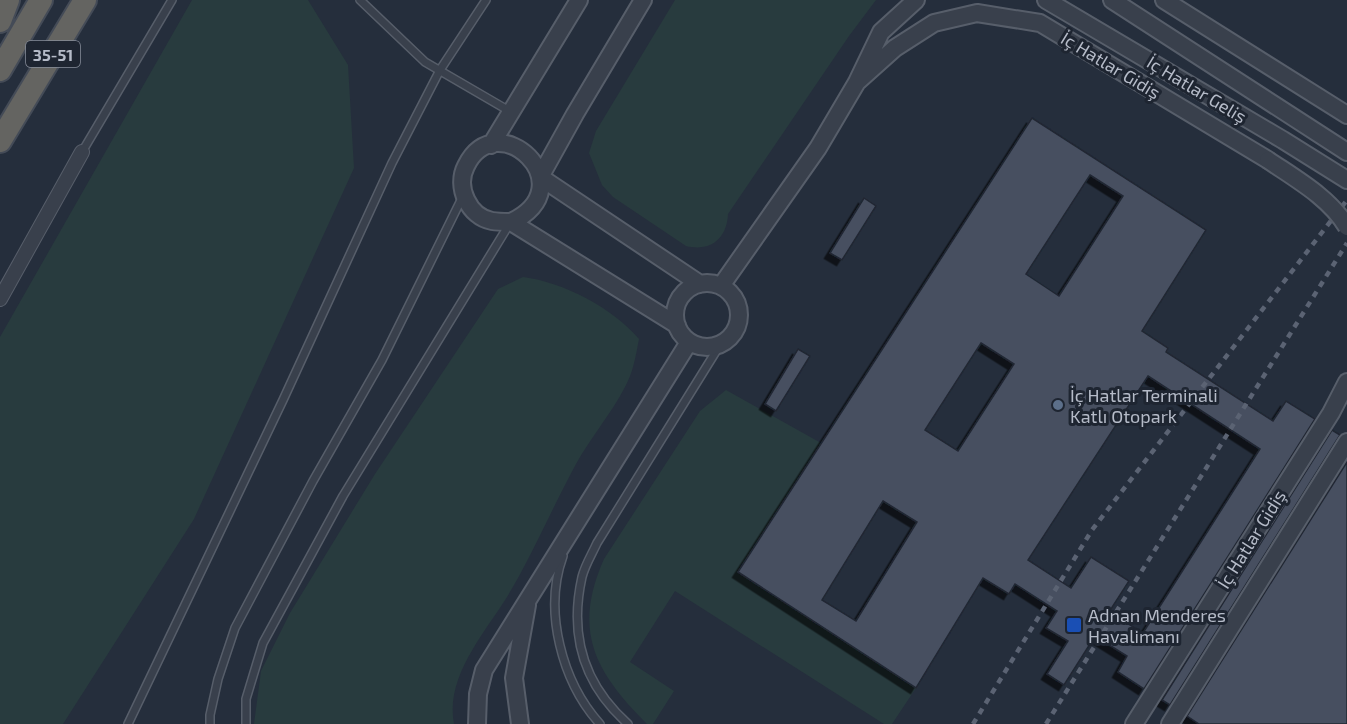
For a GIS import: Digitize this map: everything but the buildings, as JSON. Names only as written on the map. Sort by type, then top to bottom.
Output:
[{"type":"highway","points":[[0,21],[8,0]]},
{"type":"highway","name":"35-51","points":[[0,70],[41,0]]},
{"type":"highway","name":"35-51","points":[[0,141],[85,0]]},
{"type":"street","points":[[491,144],[579,0]]},
{"type":"street","points":[[540,177],[643,0]]},
{"type":"street","points":[[721,286],[818,148],[857,82],[881,32],[916,0]]},
{"type":"street","name":"İç Hatlar Geliş","points":[[1046,0],[1347,180]]},
{"type":"street","points":[[1112,0],[1347,152]]},
{"type":"street","points":[[1164,0],[1347,115]]},
{"type":"street","name":"İç Hatlar Gidiş","points":[[857,82],[895,48],[934,23],[977,13],[1040,23],[1268,160],[1312,190],[1342,219],[1347,227]]},
{"type":"street","points":[[511,222],[528,212],[536,202],[540,190],[540,177],[536,165],[528,154],[517,147],[491,144],[470,158],[464,170],[462,183],[464,195],[470,207],[479,216],[491,221],[511,222],[677,325]]},
{"type":"street","points":[[0,299],[82,152]]},
{"type":"street","points":[[540,177],[700,284]]},
{"type":"street","points":[[711,283],[721,286],[730,292],[740,310],[736,331],[720,345],[709,348],[689,342],[677,325],[675,315],[682,295],[690,288],[700,284],[711,283]]},
{"type":"street","points":[[477,724],[478,694],[484,670],[689,342]]},
{"type":"street","name":"İç Hatlar Gidiş","points":[[1134,724],[1325,422],[1347,382]]},
{"type":"street","points":[[1146,724],[1347,404]]},
{"type":"street","points":[[1170,724],[1347,442]]},
{"type":"street","points":[[1179,724],[1347,459]]},
{"type":"street","points":[[520,724],[514,678],[529,595]]},
{"type":"lane","points":[[82,152],[172,0]]},
{"type":"lane","points":[[360,0],[425,62],[511,112]]},
{"type":"lane","points":[[128,724],[283,400],[392,163],[440,70],[486,0]]},
{"type":"lane","points":[[210,724],[219,679],[236,628],[313,480],[382,360],[464,195]]},
{"type":"lane","points":[[246,724],[246,699],[267,635],[342,496],[511,222]]},
{"type":"lane","points":[[628,724],[612,710],[587,672],[579,638],[578,600],[583,574],[597,543],[720,345]]},
{"type":"lane","points":[[575,523],[560,565],[556,594],[556,625],[560,654],[572,683],[588,711],[600,724]]},
{"type":"shaded area","points":[[192,0],[308,0],[348,65],[354,168],[194,519],[63,724],[0,724],[0,337]]},
{"type":"shaded area","points":[[675,0],[876,0],[728,214],[721,237],[716,242],[703,247],[686,246],[613,197],[602,185],[589,153],[596,131]]},
{"type":"shaded area","points":[[523,277],[554,284],[586,298],[616,317],[639,339],[628,382],[576,464],[516,581],[468,657],[455,690],[454,724],[254,724],[261,671],[290,613],[375,474],[498,289]]},
{"type":"shaded area","points":[[726,390],[821,443],[738,573],[916,688],[892,724],[884,724],[675,591],[630,662],[674,691],[653,724],[647,724],[629,705],[602,668],[594,649],[590,629],[590,608],[604,559],[700,411]]},
{"type":"railway","points":[[973,724],[1092,530],[1347,200]]},
{"type":"railway","points":[[1046,724],[1347,243]]},
{"type":"place","name":"İç Hatlar Terminali Katlı Otopark","points":[[1058,405]]},
{"type":"place","name":"Adnan Menderes Havalimanı","points":[[1074,625]]}]
